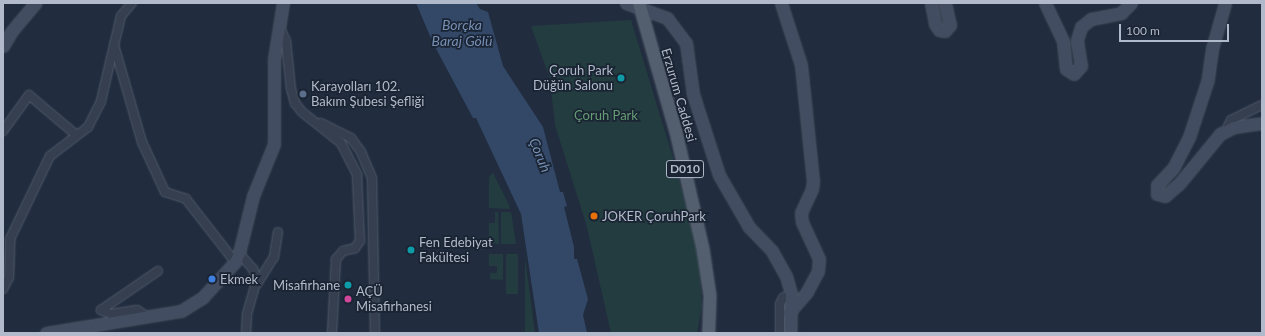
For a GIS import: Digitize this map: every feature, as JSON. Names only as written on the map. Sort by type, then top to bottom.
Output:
[{"type":"main road","name":"Erzurum Caddesi","points":[[639,5],[676,132],[703,249],[710,296],[709,333]]},
{"type":"street","points":[[3,46],[11,32],[35,3]]},
{"type":"street","points":[[3,288],[9,277],[10,239],[50,156],[75,134],[88,127],[101,100],[113,42],[121,16],[132,3]]},
{"type":"street","points":[[46,333],[148,317],[187,308],[221,280],[237,258],[253,196],[274,144],[274,59],[283,3]]},
{"type":"street","points":[[626,3],[639,5],[667,18],[686,43],[693,94],[719,175],[749,227],[778,260],[791,294],[789,312],[790,333]]},
{"type":"street","points":[[781,3],[801,65],[813,181],[812,189],[801,213],[802,222],[819,259],[818,272],[807,292],[789,312]]},
{"type":"street","points":[[931,3],[935,24],[939,30],[945,31],[950,25],[945,3]]},
{"type":"street","points":[[1045,3],[1063,41],[1066,69],[1074,74],[1081,66],[1077,40],[1081,27],[1091,19],[1121,13],[1132,3]]},
{"type":"street","points":[[1225,3],[1212,48],[1208,79],[1189,137],[1173,168],[1157,185],[1157,194],[1165,196],[1180,184],[1212,141],[1226,130],[1231,120],[1262,105]]},
{"type":"street","points":[[280,28],[286,41],[293,97],[298,108],[345,148],[355,168],[358,183],[360,241],[355,248],[343,251],[336,259],[332,333]]},
{"type":"street","points":[[113,42],[142,142],[165,192],[186,199],[237,258],[253,269],[257,285]]},
{"type":"street","points":[[3,131],[29,95],[75,134]]},
{"type":"street","points":[[314,121],[351,138],[361,152],[372,178],[376,333]]},
{"type":"street","points":[[1226,130],[1262,123]]},
{"type":"street","points":[[246,333],[247,315],[257,285],[274,257],[278,232]]},
{"type":"street","points":[[148,317],[137,310],[111,314],[101,310],[158,271]]},
{"type":"street","points":[[780,333],[780,304],[783,298],[791,294]]},
{"type":"green space","name":"Çoruh Park","points":[[631,20],[674,161],[699,255],[702,306],[697,333],[611,333],[587,227],[555,125],[550,79],[531,26]]},
{"type":"green space","points":[[493,173],[510,209],[489,208],[489,177]]},
{"type":"green space","points":[[495,212],[498,212],[499,244],[489,243],[489,223],[495,223]]},
{"type":"green space","points":[[501,212],[511,212],[516,244],[501,244]]},
{"type":"green space","points":[[489,254],[503,254],[503,280],[490,279],[490,273],[497,273],[497,266],[489,266]]},
{"type":"green space","points":[[506,254],[518,254],[518,294],[506,294]]},
{"type":"green space","points":[[525,258],[535,333],[525,333]]},
{"type":"water","name":"Borçka Baraj Gölü","points":[[416,3],[476,3],[480,9],[488,12],[503,66],[543,127],[560,192],[563,192],[567,206],[564,207],[574,247],[574,259],[577,259],[588,299],[583,315],[587,333],[539,333],[521,214],[476,118],[473,118],[433,43]]},
{"type":"place","name":"Çoruh Park Düğün Salonu","points":[[621,78]]},
{"type":"place","name":"Karayolları 102. Bakım Şubesi Şefliği","points":[[303,94]]},
{"type":"place","name":"JOKER ÇoruhPark","points":[[594,216]]},
{"type":"place","name":"Fen Edebiyat Fakültesi","points":[[411,250]]},
{"type":"place","name":"Ekmek","points":[[212,279]]},
{"type":"place","name":"Misafirhane","points":[[348,285]]},
{"type":"place","name":"AÇÜ Misafirhanesi","points":[[348,299]]},
{"type":"water label","name":"Çoruh","points":[[540,155]]}]
